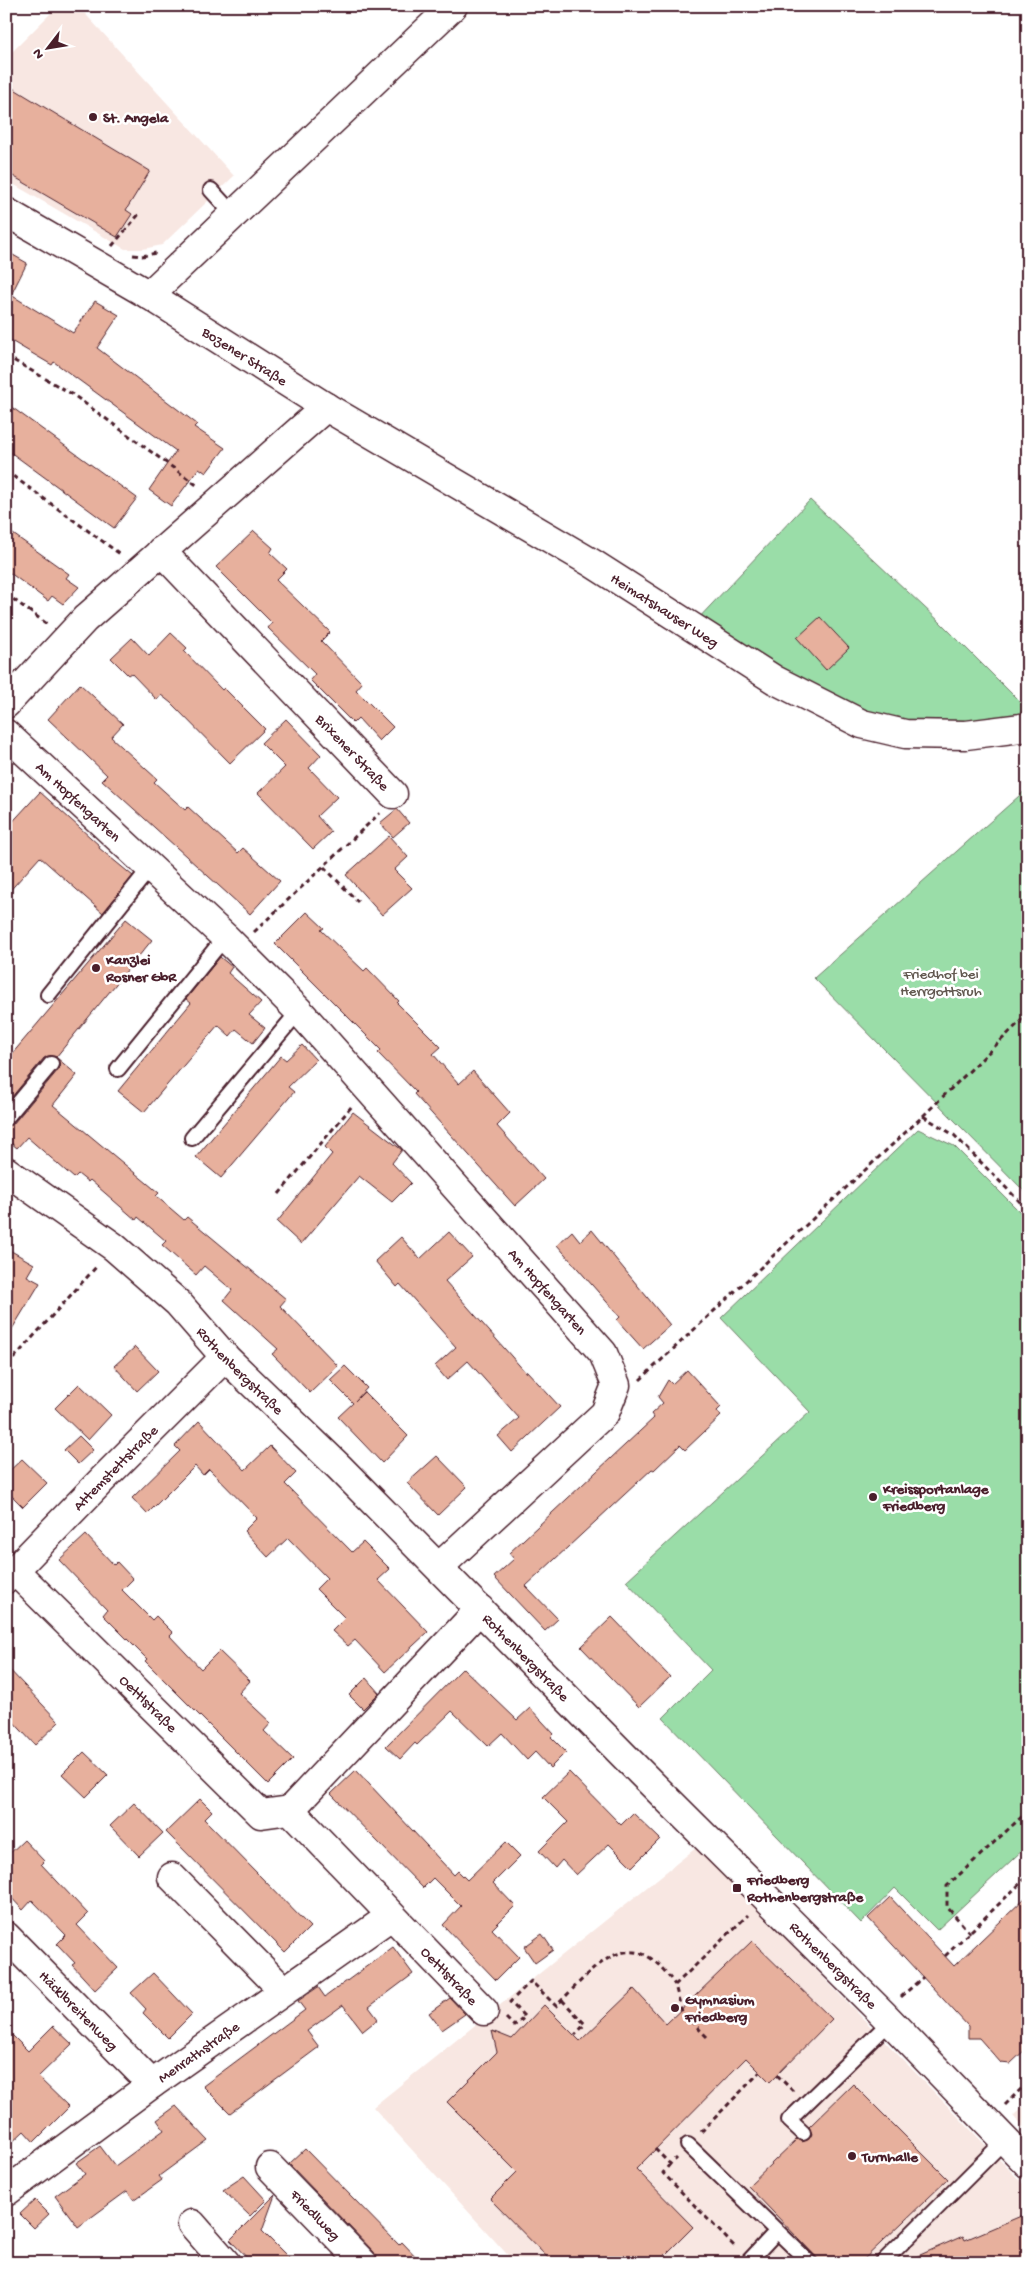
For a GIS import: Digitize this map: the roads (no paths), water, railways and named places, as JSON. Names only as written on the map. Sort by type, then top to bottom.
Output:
[{"type":"street","points":[[6,212],[149,295],[452,6]]},
{"type":"street","name":"Bozener Straße","points":[[149,295],[326,407]]},
{"type":"street","points":[[6,704],[66,638],[161,551],[326,407]]},
{"type":"street","name":"Heimatshauser Weg","points":[[326,407],[592,563],[775,680],[862,724],[905,734],[957,735],[1028,727]]},
{"type":"street","name":"Brixener Straße","points":[[161,551],[393,794]]},
{"type":"street","name":"Am Hopfengarten","points":[[6,734],[231,942],[298,1011],[603,1353],[616,1386],[605,1412],[438,1567]]},
{"type":"street","name":"Rothenbergstraße","points":[[6,1171],[114,1246],[178,1303],[225,1358],[326,1454],[652,1785],[890,2022],[1028,2164]]},
{"type":"street","name":"Attemstettstraße","points":[[10,1575],[103,1479],[225,1358]]},
{"type":"street","name":"Oettlstraße","points":[[10,1575],[261,1814],[290,1810],[484,2011]]},
{"type":"street","points":[[290,1810],[480,1609]]},
{"type":"street","points":[[172,1877],[283,1990]]},
{"type":"street","name":"Menrathstraße","points":[[6,2192],[283,1990],[391,1916]]},
{"type":"street","name":"Häcklbreitenweg","points":[[6,1936],[152,2084]]},
{"type":"street","name":"Friedlweg","points":[[270,2167],[363,2263]]},
{"type":"street","points":[[192,2224],[226,2263]]},
{"type":"lane","points":[[211,190],[233,214]]},
{"type":"lane","points":[[48,995],[150,868]]},
{"type":"lane","points":[[118,1069],[231,942]]},
{"type":"lane","points":[[192,1138],[298,1011]]},
{"type":"lane","points":[[6,1118],[51,1064]]},
{"type":"lane","points":[[803,2133],[789,2120],[890,2022]]},
{"type":"lane","points":[[882,2263],[996,2132]]},
{"type":"lane","points":[[688,2145],[810,2263]]},
{"type":"lane","points":[[749,2261],[777,2231]]},
{"type":"place","name":"St. Angela","points":[[93,117]]},
{"type":"place","name":"Kanzlei Rosner GbR","points":[[96,968]]},
{"type":"place","name":"Kreissportanlage Friedberg","points":[[873,1497]]},
{"type":"place","name":"Friedberg Rothenbergstraße","points":[[737,1888]]},
{"type":"place","name":"Gymnasium Friedberg","points":[[675,2008]]},
{"type":"place","name":"Turnhalle","points":[[852,2156]]},
{"type":"park label","name":"Friedhof bei Herrgottsruh","points":[[941,982]]}]
